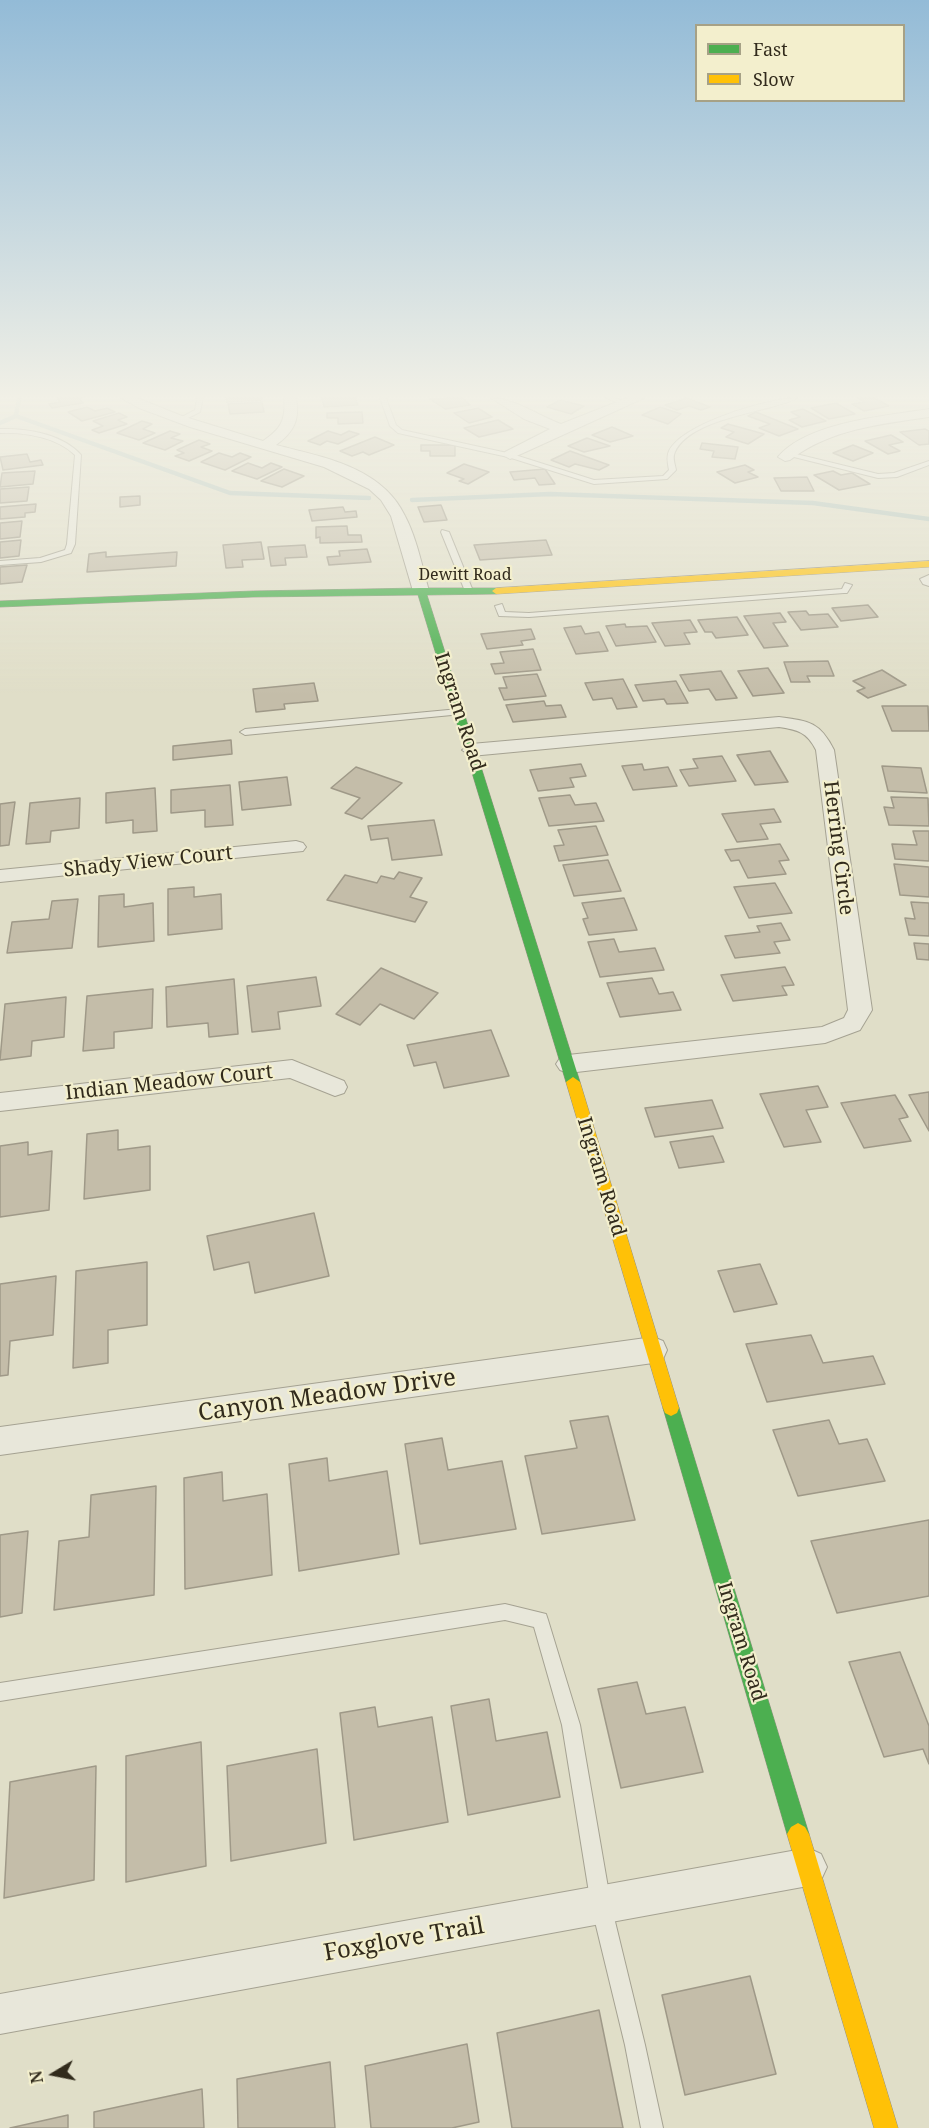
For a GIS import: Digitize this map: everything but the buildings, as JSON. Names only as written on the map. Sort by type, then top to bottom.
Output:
[{"type":"main road","name":"Dewitt Road","points":[[334,607],[469,591],[575,588],[838,569],[925,575]]},
{"type":"main road","name":"Dewitt Road","points":[[496,591],[494,606],[854,584],[838,569]]},
{"type":"main road","name":"Dewitt Road","points":[[0,604],[423,598],[470,606]]},
{"type":"main road","name":"Ingram Road","points":[[423,598],[568,1064],[886,2128]]},
{"type":"street","name":"Ingram Road","points":[[387,497],[397,512],[423,598]]},
{"type":"street","name":"Herring Circle","points":[[471,750],[779,723],[803,725],[817,732],[825,750],[860,1010],[852,1024],[825,1035],[568,1064]]},
{"type":"street","name":"Shady View Court","points":[[0,876],[296,847]]},
{"type":"street","name":"Indian Meadow Court","points":[[0,1102],[292,1069],[335,1087]]},
{"type":"street","name":"Canyon Meadow Drive","points":[[0,1441],[653,1350]]},
{"type":"street","name":"Foxglove Trail","points":[[0,2014],[808,1867]]},
{"type":"lane","points":[[0,562],[41,560],[68,551],[71,544],[75,497]]},
{"type":"lane","points":[[444,532],[469,591]]},
{"type":"lane","points":[[245,732],[459,712]]},
{"type":"lane","points":[[0,1692],[505,1612],[540,1620],[571,1725],[601,1905],[635,2045],[652,2128]]},
{"type":"waterway","points":[[350,497],[369,498]]},
{"type":"waterway","points":[[412,500],[474,497]]},
{"type":"waterway","points":[[647,497],[813,503],[929,519]]},
{"type":"traffic: fast","points":[[421,591],[573,1082]]},
{"type":"traffic: fast","points":[[0,604],[253,594],[496,591]]},
{"type":"traffic: fast","points":[[671,1408],[798,1834]]},
{"type":"traffic: slow","points":[[496,591],[929,564]]},
{"type":"traffic: slow","points":[[573,1082],[671,1408]]},
{"type":"traffic: slow","points":[[798,1834],[886,2128]]}]
